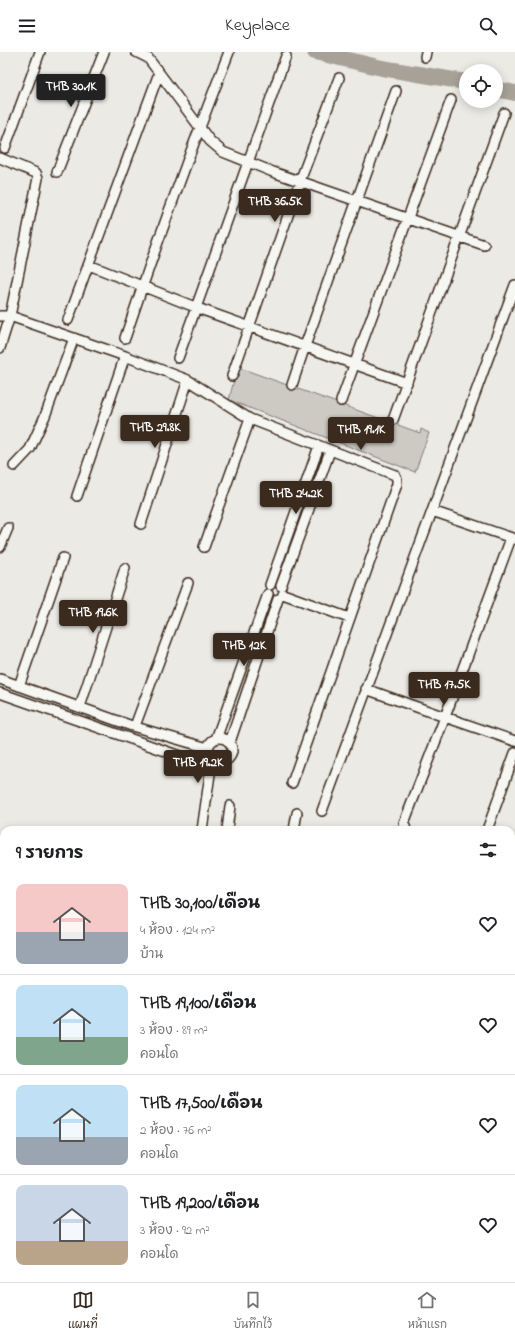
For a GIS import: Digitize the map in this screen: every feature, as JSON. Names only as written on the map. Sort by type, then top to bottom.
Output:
[{"type":"street","points":[[5,148],[40,52]]},
{"type":"street","points":[[57,172],[104,52]]},
{"type":"street","points":[[136,52],[148,58],[199,128],[210,141],[223,152],[273,172],[484,245]]},
{"type":"street","points":[[126,338],[142,287],[199,128],[229,52]]},
{"type":"street","points":[[178,358],[286,56]]},
{"type":"street","points":[[68,320],[159,73]]},
{"type":"street","points":[[232,376],[300,181],[339,78]]},
{"type":"street","points":[[292,385],[396,91]]},
{"type":"street","points":[[341,401],[450,100]]},
{"type":"street","points":[[393,420],[504,113]]},
{"type":"street","points":[[0,158],[36,173],[38,178],[5,316],[0,348]]},
{"type":"street","points":[[89,265],[197,308],[407,383]]},
{"type":"street","points":[[322,811],[515,285]]},
{"type":"street","points":[[5,316],[74,338],[188,380],[250,419],[395,476],[397,479],[397,484],[292,783]]},
{"type":"street","points":[[14,466],[30,449],[45,416],[74,338]]},
{"type":"street","points":[[77,496],[125,356]]},
{"type":"street","points":[[141,524],[188,380]]},
{"type":"street","points":[[204,547],[250,419]]},
{"type":"street","points":[[216,739],[319,446]]},
{"type":"street","points":[[0,693],[213,764],[226,761],[232,752],[230,742],[330,451]]},
{"type":"street","points":[[405,826],[404,823],[513,539],[432,511]]},
{"type":"street","points":[[0,547],[8,528]]},
{"type":"street","points":[[19,686],[63,558]]},
{"type":"street","points":[[80,707],[125,568]]},
{"type":"street","points":[[135,726],[188,583]]},
{"type":"street","points":[[269,590],[277,584],[281,593],[349,618]]},
{"type":"street","points":[[269,590],[273,599],[281,593]]},
{"type":"street","points":[[0,679],[135,726],[208,748]]},
{"type":"street","points":[[366,689],[515,741]]},
{"type":"street","points":[[203,826],[213,764],[208,753],[208,748],[210,743],[216,739],[225,739],[230,742]]},
{"type":"street","points":[[488,826],[515,754]]},
{"type":"street","points":[[228,826],[230,806]]},
{"type":"street","points":[[295,826],[297,813]]},
{"type":"shaded area","points":[[240,368],[420,433],[421,429],[429,433],[415,472],[229,400],[234,380]]},
{"type":"waterway","points":[[315,52],[382,68],[459,81]]},
{"type":"waterway","points":[[503,90],[515,93]]}]
